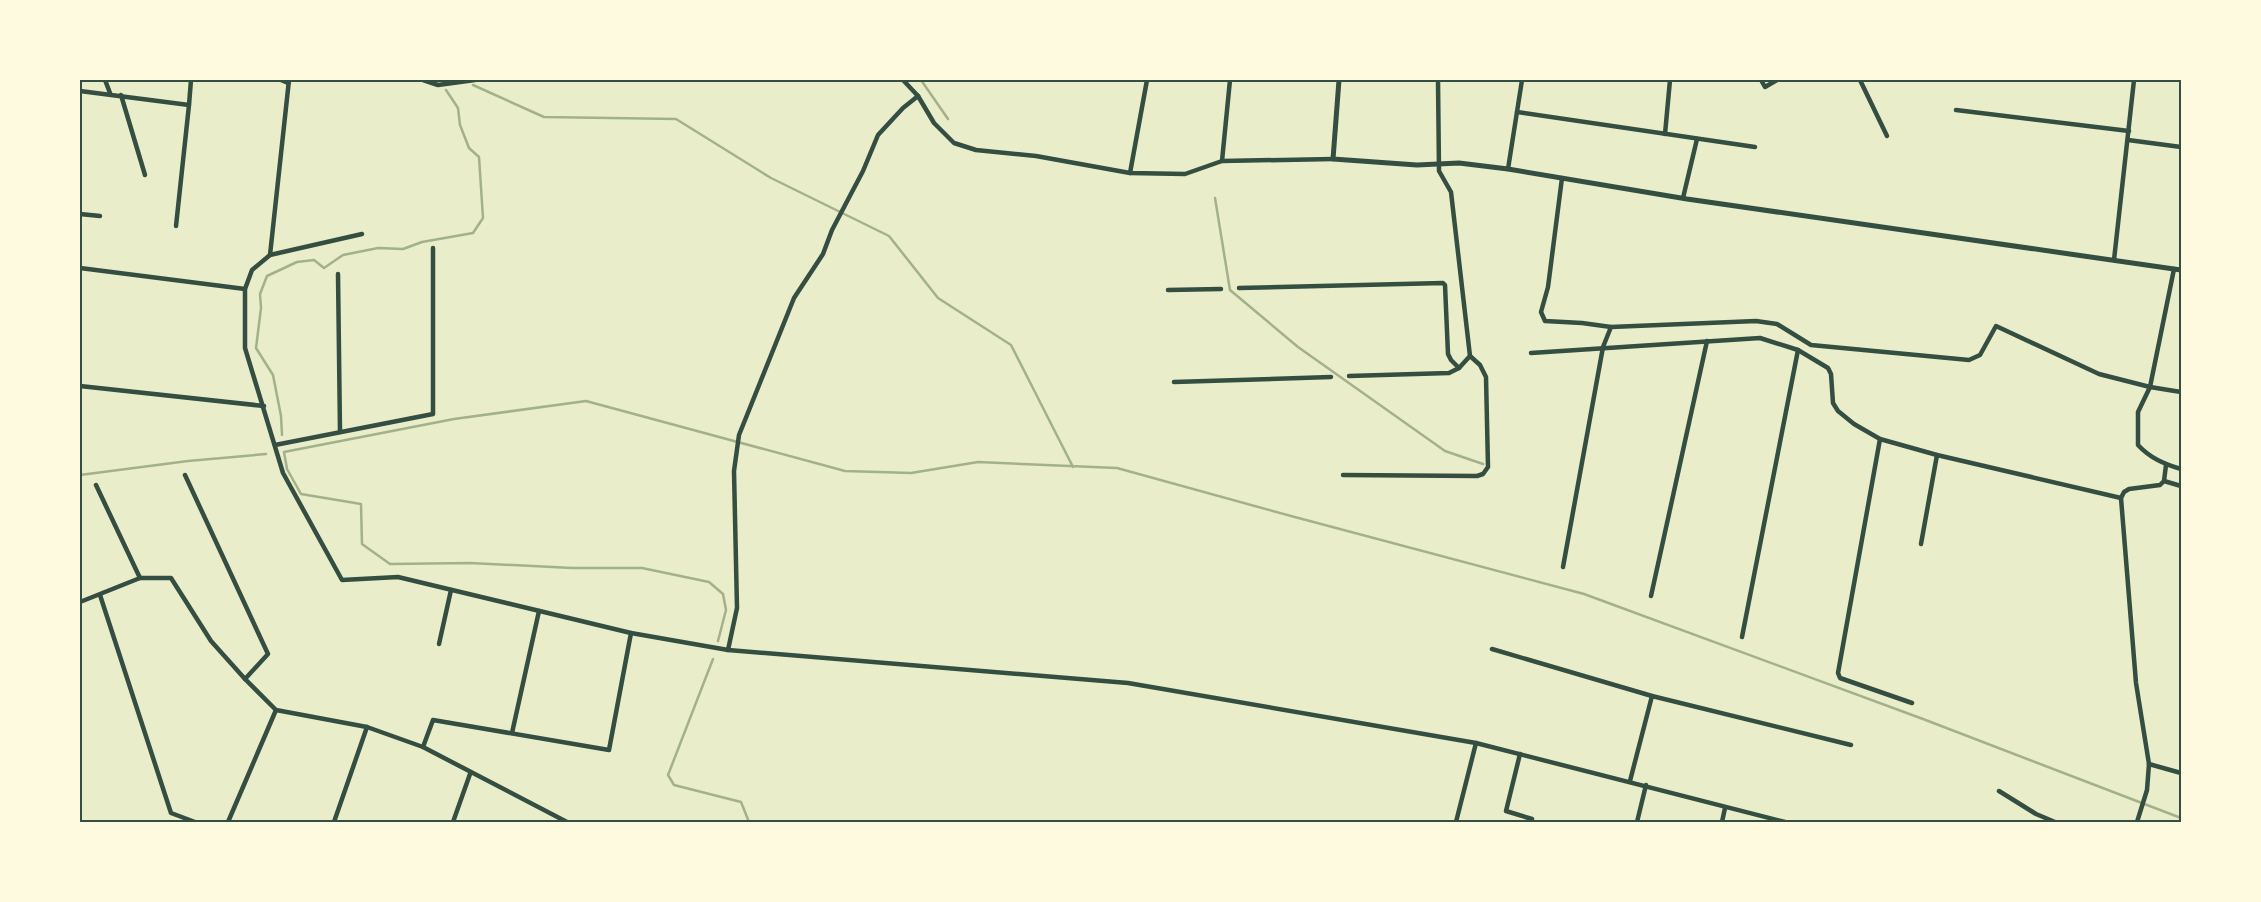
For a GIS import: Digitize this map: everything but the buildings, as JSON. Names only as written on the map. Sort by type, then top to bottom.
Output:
[{"type":"street","points":[[105,80],[110,94]]},
{"type":"street","points":[[176,226],[191,80]]},
{"type":"street","points":[[270,255],[288,81],[280,80]]},
{"type":"street","points":[[423,80],[438,85],[474,80]]},
{"type":"street","points":[[903,80],[918,96],[934,123],[954,143],[976,150],[1036,156],[1130,173],[1185,174],[1222,161],[1333,159],[1417,165],[1438,163],[1508,168],[1683,198],[2181,270]]},
{"type":"street","points":[[1130,173],[1147,80]]},
{"type":"street","points":[[1222,161],[1230,80]]},
{"type":"street","points":[[1333,159],[1339,80]]},
{"type":"street","points":[[1343,475],[1476,476],[1483,474],[1488,467],[1486,377],[1480,365],[1470,356],[1451,192],[1439,172],[1438,80]]},
{"type":"street","points":[[1508,168],[1522,80]]},
{"type":"street","points":[[1665,134],[1670,80]]},
{"type":"street","points":[[1761,80],[1765,87],[1777,80]]},
{"type":"street","points":[[1860,80],[1887,136]]},
{"type":"street","points":[[2114,260],[2134,80]]},
{"type":"street","points":[[80,90],[189,105]]},
{"type":"street","points":[[121,95],[145,175]]},
{"type":"street","points":[[728,650],[737,608],[734,471],[740,435],[794,298],[823,254],[832,230],[859,179],[878,135],[903,108],[918,96]]},
{"type":"street","points":[[1956,110],[2129,131]]},
{"type":"street","points":[[1517,112],[1755,147]]},
{"type":"street","points":[[1683,198],[1697,139]]},
{"type":"street","points":[[2128,140],[2181,147]]},
{"type":"street","points":[[1562,178],[1548,287],[1541,312],[1545,321],[1582,322],[1611,327],[1756,321],[1777,324],[1811,345],[1969,360],[1980,355],[1996,326],[2099,374],[2150,387],[2181,392]]},
{"type":"street","points":[[80,214],[100,216]]},
{"type":"street","points":[[362,234],[270,255],[252,270],[245,289],[245,348],[264,406],[282,473],[342,580],[398,577],[631,633],[728,650],[1128,683],[1476,744],[1646,785],[1725,808],[1784,822]]},
{"type":"street","points":[[275,445],[433,414],[433,248]]},
{"type":"street","points":[[80,268],[245,289]]},
{"type":"street","points":[[2174,268],[2150,387],[2138,412],[2138,445],[2147,454],[2166,465],[2181,469]]},
{"type":"street","points":[[338,274],[340,432]]},
{"type":"street","points":[[1239,288],[1442,283],[1445,285],[1448,354],[1450,360],[1459,368]]},
{"type":"street","points":[[1168,290],[1221,289]]},
{"type":"street","points":[[1563,567],[1603,348],[1611,327]]},
{"type":"street","points":[[1531,352],[1760,338],[1798,350],[1830,371],[1833,403],[1838,411],[1854,424],[1880,439],[1937,455],[2121,498]]},
{"type":"street","points":[[1651,596],[1707,341]]},
{"type":"street","points":[[1742,637],[1798,350]]},
{"type":"street","points":[[1349,376],[1449,373],[1459,368],[1470,356]]},
{"type":"street","points":[[1174,382],[1332,377]]},
{"type":"street","points":[[80,386],[264,406]]},
{"type":"street","points":[[1880,439],[1838,673],[1840,678],[1912,703]]},
{"type":"street","points":[[1921,544],[1937,455]]},
{"type":"street","points":[[2137,822],[2147,790],[2149,764],[2136,683],[2121,498],[2125,491],[2160,485],[2164,481],[2166,465]]},
{"type":"street","points":[[185,475],[268,654],[245,679]]},
{"type":"street","points":[[2164,481],[2181,486]]},
{"type":"street","points":[[96,485],[140,578]]},
{"type":"street","points":[[80,602],[140,578],[171,578],[211,641],[276,710],[368,727],[423,747],[470,774],[567,822]]},
{"type":"street","points":[[438,644],[451,590]]},
{"type":"street","points":[[100,595],[171,813],[195,822]]},
{"type":"street","points":[[512,733],[539,611]]},
{"type":"street","points":[[423,747],[433,720],[609,750],[631,633]]},
{"type":"street","points":[[1492,649],[1652,696],[1851,745]]},
{"type":"street","points":[[1630,781],[1652,696]]},
{"type":"street","points":[[228,822],[276,710]]},
{"type":"street","points":[[334,822],[368,727]]},
{"type":"street","points":[[1456,822],[1476,744]]},
{"type":"street","points":[[1520,754],[1506,812],[1532,819],[1531,822]]},
{"type":"street","points":[[2149,764],[2181,773]]},
{"type":"street","points":[[453,822],[470,774]]},
{"type":"street","points":[[1637,822],[1646,785]]},
{"type":"street","points":[[1999,791],[2036,814],[2054,822]]},
{"type":"street","points":[[1722,822],[1725,808]]},
{"type":"waterway","points":[[921,80],[948,119]]},
{"type":"waterway","points":[[473,85],[544,117],[676,119],[771,178],[889,236],[938,298],[1011,345],[1073,467]]},
{"type":"waterway","points":[[282,435],[281,416],[273,375],[256,348],[261,308],[260,294],[267,276],[297,262],[314,260],[324,268],[343,255],[378,248],[403,249],[422,242],[473,233],[483,218],[479,157],[469,148],[460,125],[458,108],[446,90]]},
{"type":"waterway","points":[[1215,198],[1230,290],[1298,347],[1445,451],[1483,464]]},
{"type":"waterway","points":[[718,641],[726,610],[723,594],[709,582],[642,568],[572,568],[470,563],[390,564],[362,544],[361,504],[301,494],[287,469],[284,452],[454,419],[586,401],[845,471],[911,473],[978,462],[1117,468],[1584,594],[1923,719],[2181,818]]},
{"type":"waterway","points":[[80,475],[188,461],[266,454]]},
{"type":"waterway","points":[[713,659],[668,775],[674,785],[741,802],[749,822]]}]
